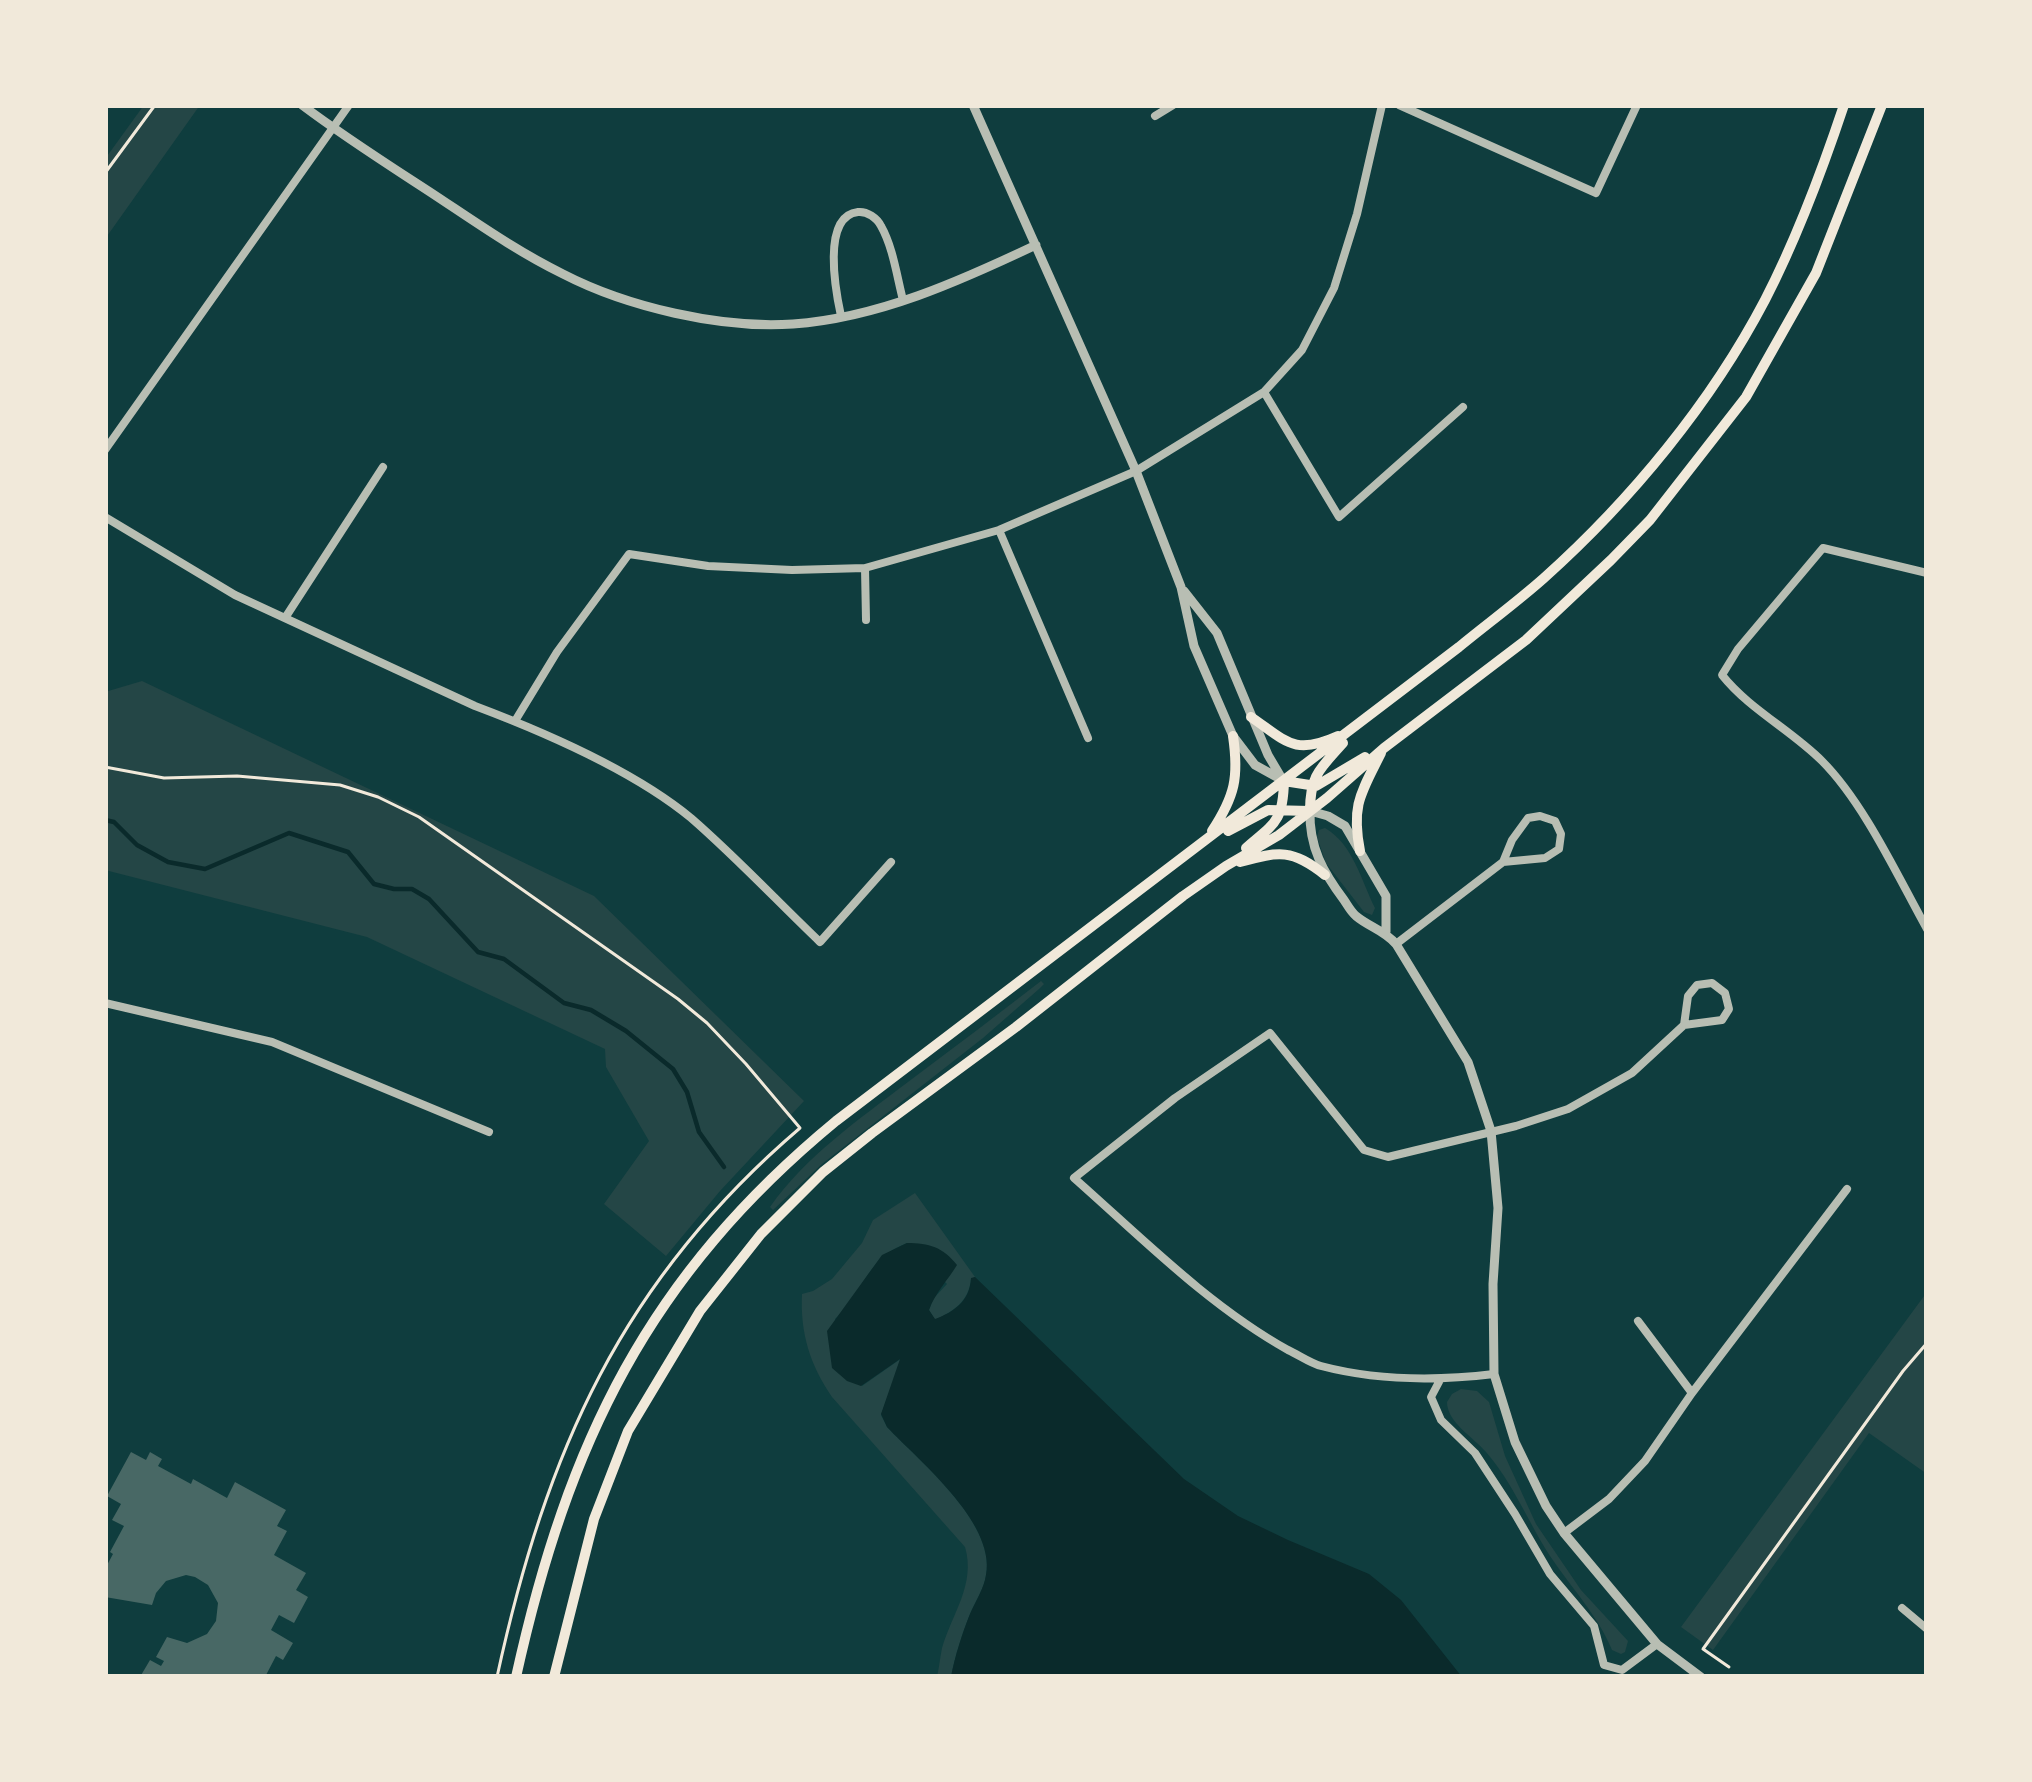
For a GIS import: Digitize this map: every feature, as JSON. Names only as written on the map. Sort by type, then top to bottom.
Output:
[{"type":"main road","points":[[516,1677],[556,1531],[594,1427],[636,1346],[728,1222],[795,1155],[878,1088],[1204,844],[1545,578],[1615,507],[1718,378],[1765,299],[1844,105]]},
{"type":"main road","points":[[1226,866],[1279,836],[1384,748],[1474,682],[1540,628],[1650,520],[1746,397],[1816,273],[1882,105]]},
{"type":"main road","points":[[1251,717],[1288,742],[1307,747],[1357,727]]},
{"type":"main road","points":[[1310,811],[1310,787],[1357,727]]},
{"type":"main road","points":[[1204,844],[1228,807],[1236,782],[1233,736]]},
{"type":"main road","points":[[1284,781],[1310,787],[1324,784],[1384,748]]},
{"type":"main road","points":[[1360,851],[1356,809],[1384,748]]},
{"type":"main road","points":[[554,1677],[594,1520],[628,1431],[673,1352],[723,1279],[760,1234],[824,1172],[1226,866],[1278,820],[1284,781]]},
{"type":"main road","points":[[1204,844],[1268,810],[1310,811]]},
{"type":"main road","points":[[1226,866],[1292,853],[1325,875]]},
{"type":"street","points":[[302,105],[510,245],[565,276],[627,300],[688,315],[750,324],[794,324],[841,316],[947,285],[1036,245]]},
{"type":"street","points":[[105,449],[349,105]]},
{"type":"street","points":[[974,105],[1136,471],[1181,587],[1194,646],[1233,736],[1255,764],[1284,781]]},
{"type":"street","points":[[1155,116],[1173,105]]},
{"type":"street","points":[[515,721],[557,652],[629,554],[708,566],[865,568],[999,530],[1136,471],[1264,392],[1302,350],[1334,288],[1382,105]]},
{"type":"street","points":[[1399,105],[1596,193],[1637,105]]},
{"type":"street","points":[[841,316],[833,279],[836,235],[844,218],[857,212],[872,214],[881,226],[903,300]]},
{"type":"street","points":[[1264,392],[1339,517],[1462,407]]},
{"type":"street","points":[[285,618],[383,466]]},
{"type":"street","points":[[105,517],[235,596],[627,776],[689,817],[820,942],[891,862]]},
{"type":"street","points":[[999,530],[1088,738]]},
{"type":"street","points":[[1927,572],[1823,548],[1738,649],[1722,675],[1826,764],[1856,805],[1927,929]]},
{"type":"street","points":[[865,568],[866,620]]},
{"type":"street","points":[[1181,587],[1217,633],[1268,755],[1284,781]]},
{"type":"street","points":[[1386,932],[1386,896],[1345,826],[1310,811],[1314,849],[1325,875],[1356,916],[1386,932],[1396,944],[1468,1062],[1491,1131],[1498,1208],[1494,1374],[1516,1442],[1564,1533],[1657,1644],[1701,1677]]},
{"type":"street","points":[[1396,944],[1503,862],[1528,818],[1555,820],[1561,834],[1559,849],[1545,858],[1503,862]]},
{"type":"street","points":[[1494,1374],[1440,1381],[1317,1365],[1260,1334],[1172,1265],[1075,1178],[1175,1098],[1270,1033],[1364,1150],[1388,1156],[1551,1115],[1584,1100],[1632,1073],[1684,1025],[1688,996],[1696,986],[1712,983],[1725,993],[1729,1009],[1722,1019],[1684,1025]]},
{"type":"street","points":[[105,1003],[272,1042],[489,1132]]},
{"type":"street","points":[[1564,1533],[1609,1499],[1645,1461],[1691,1393],[1847,1189]]},
{"type":"street","points":[[1637,1321],[1691,1393]]},
{"type":"street","points":[[1440,1381],[1430,1397],[1441,1420],[1474,1453],[1550,1574],[1594,1626],[1604,1665],[1622,1670],[1657,1644]]},
{"type":"street","points":[[1902,1608],[1927,1629]]},
{"type":"path","points":[[105,173],[155,105]]},
{"type":"path","points":[[105,767],[164,778],[237,776],[340,785],[418,817],[679,999],[733,1050],[800,1128]]},
{"type":"path","points":[[1730,1667],[1703,1649],[1927,1343]]},
{"type":"shaded area","points":[[144,105],[200,105],[105,239],[105,159]]},
{"type":"shaded area","points":[[142,681],[594,896],[804,1101],[666,1256],[604,1204],[649,1141],[606,1067],[605,1049],[367,937],[105,870],[105,692]]},
{"type":"shaded area","points":[[1325,828],[1343,843],[1355,864],[1375,908],[1372,915],[1364,912],[1326,863],[1317,837]]},
{"type":"shaded area","points":[[1041,981],[1044,984],[1039,989],[983,1038],[822,1164],[773,1210],[770,1207],[834,1140]]},
{"type":"shaded area","points":[[915,1193],[975,1277],[964,1299],[935,1320],[929,1310],[947,1284],[907,1243],[873,1267],[835,1319],[862,1386],[902,1358],[881,1415],[954,1497],[981,1539],[987,1560],[985,1580],[964,1629],[951,1677],[937,1677],[942,1648],[965,1586],[965,1547],[832,1397],[812,1361],[803,1322],[802,1294],[832,1279],[862,1243],[873,1220]]},
{"type":"shaded area","points":[[907,1243],[935,1247],[957,1265],[929,1310],[935,1319],[960,1304],[975,1277],[1184,1479],[1238,1516],[1369,1574],[1401,1600],[1462,1677],[951,1677],[964,1629],[985,1580],[987,1560],[981,1539],[954,1497],[887,1427],[881,1414],[900,1359],[861,1386],[847,1381],[832,1368],[827,1331],[882,1255]]},
{"type":"shaded area","points":[[1927,1292],[1927,1474],[1869,1433],[1713,1650],[1681,1627]]},
{"type":"shaded area","points":[[1461,1389],[1477,1391],[1489,1402],[1505,1456],[1536,1524],[1581,1590],[1628,1641],[1625,1652],[1612,1650],[1504,1477],[1451,1416],[1447,1402]]},
{"type":"building","points":[[131,1452],[146,1460],[150,1452],[162,1459],[158,1466],[227,1498],[235,1482],[286,1510],[277,1526],[287,1531],[274,1555],[306,1573],[296,1590],[308,1597],[294,1623],[279,1615],[271,1630],[293,1643],[283,1660],[276,1656],[265,1677],[140,1677],[150,1660],[161,1666],[164,1661],[156,1657],[167,1637],[187,1643],[207,1634],[216,1621],[218,1603],[208,1585],[186,1575],[166,1581],[152,1605],[105,1597],[105,1569],[124,1526],[112,1520],[121,1504],[107,1496]]},
{"type":"waterway","points":[[105,820],[168,862],[205,869],[289,833],[348,852],[374,884],[412,889],[429,899],[478,952],[504,959],[564,1003],[591,1010],[673,1069],[687,1092],[699,1132],[724,1167]]}]
